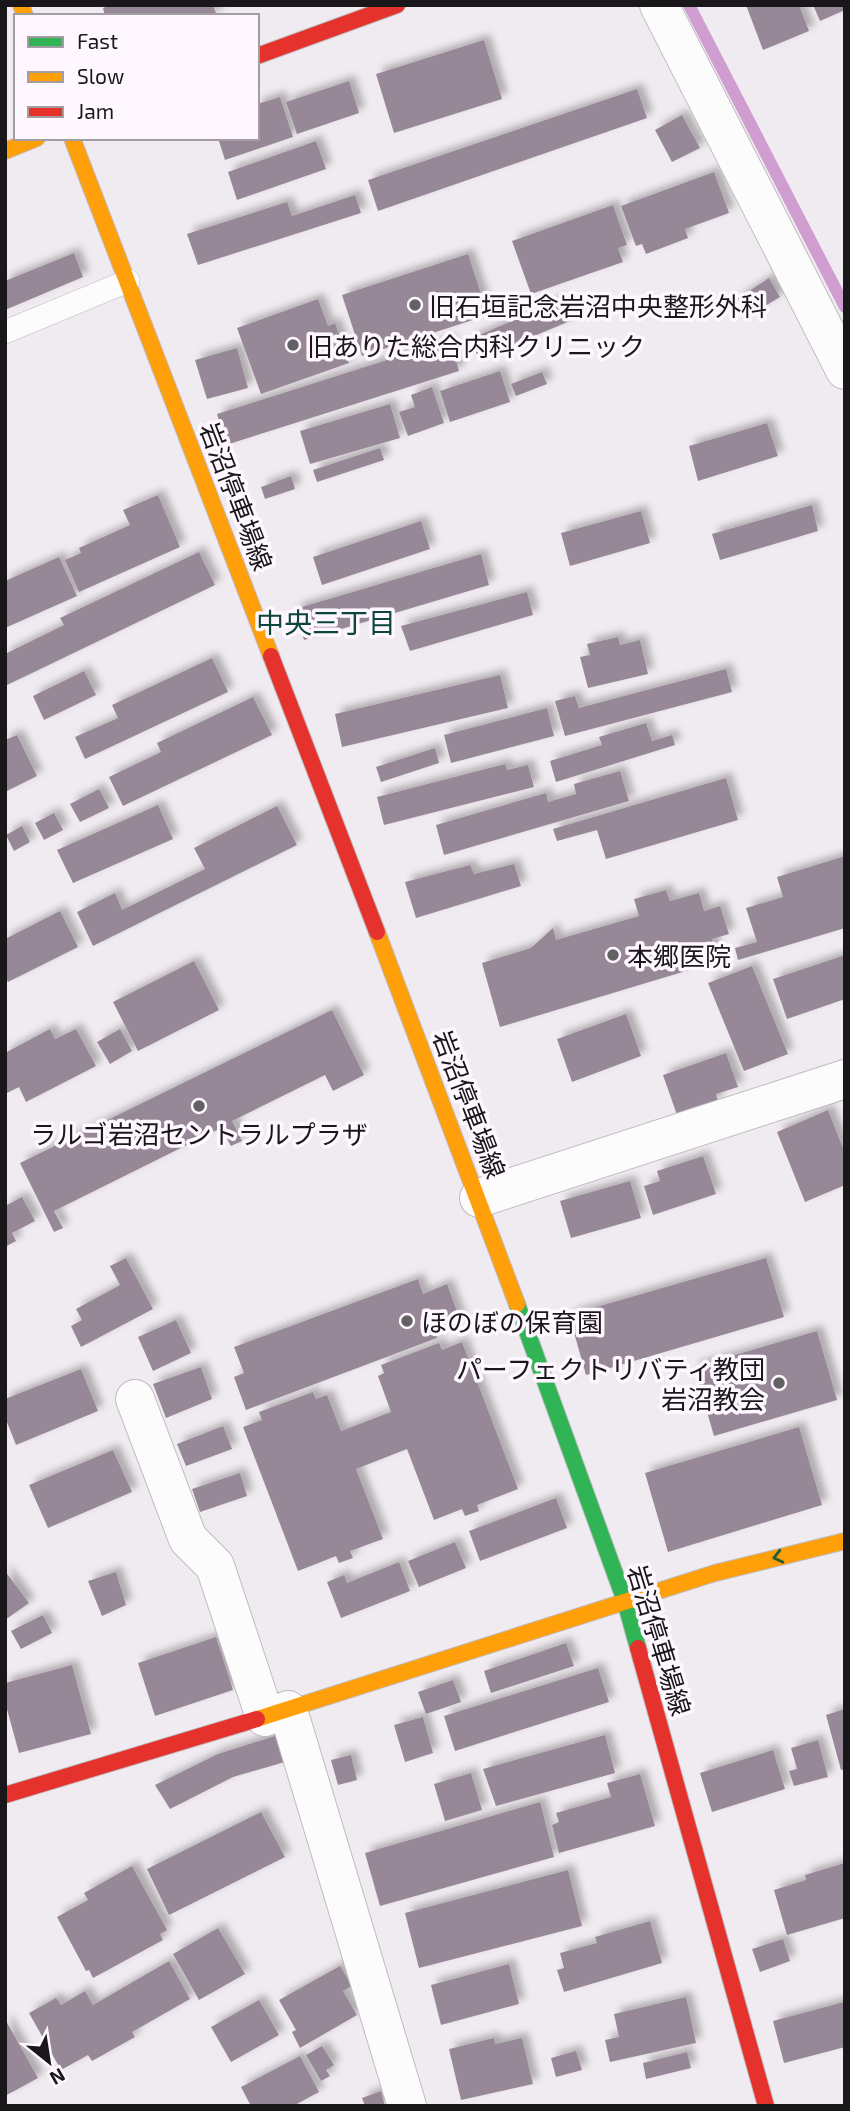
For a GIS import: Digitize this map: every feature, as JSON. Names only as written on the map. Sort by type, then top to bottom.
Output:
[{"type":"main road","points":[[259,55],[397,5]]},
{"type":"main road","points":[[5,151],[32,140]]},
{"type":"main road","name":"岩沼停車場線","points":[[73,140],[479,1198],[625,1601],[766,2106]]},
{"type":"main road","points":[[5,1795],[276,1714],[715,1573],[845,1541]]},
{"type":"street","points":[[659,5],[845,370]]},
{"type":"street","points":[[479,1198],[845,1079]]},
{"type":"street","points":[[135,1399],[188,1539],[215,1566],[276,1714],[407,2106]]},
{"type":"lane","points":[[5,332],[128,281]]},
{"type":"building","points":[[110,5],[213,5],[216,14],[104,14],[103,8]]},
{"type":"building","points":[[746,5],[799,5],[809,31],[763,50]]},
{"type":"building","points":[[813,5],[845,5],[845,10],[820,21]]},
{"type":"building","points":[[484,40],[502,99],[394,133],[376,74]]},
{"type":"building","points":[[349,81],[359,113],[297,134],[286,102]]},
{"type":"building","points":[[637,89],[647,118],[378,211],[368,180]]},
{"type":"building","points":[[280,97],[293,137],[225,160],[219,140],[259,140],[259,103]]},
{"type":"building","points":[[682,115],[700,148],[672,162],[655,130]]},
{"type":"building","points":[[316,141],[326,169],[237,200],[228,172]]},
{"type":"building","points":[[714,172],[729,213],[685,229],[688,238],[646,254],[642,244],[636,246],[621,206]]},
{"type":"building","points":[[355,195],[361,213],[198,265],[187,234],[287,202],[292,216]]},
{"type":"building","points":[[613,205],[627,245],[618,248],[623,262],[531,294],[512,241]]},
{"type":"building","points":[[74,253],[83,277],[5,310],[5,281]]},
{"type":"building","name":"旧石垣記念岩沼中央整形外科","points":[[468,254],[488,315],[362,356],[342,295]]},
{"type":"building","points":[[769,278],[780,297],[748,316],[737,299]]},
{"type":"building","name":"旧ありた総合内科クリニック","points":[[318,299],[328,326],[335,323],[349,363],[261,394],[237,328]]},
{"type":"building","points":[[561,300],[570,321],[479,359],[470,339]]},
{"type":"building","points":[[450,340],[459,371],[226,445],[217,414]]},
{"type":"building","points":[[237,348],[248,388],[207,399],[195,360]]},
{"type":"building","points":[[500,371],[510,402],[450,422],[440,391]]},
{"type":"building","points":[[542,372],[547,384],[516,396],[511,384]]},
{"type":"building","points":[[432,387],[444,423],[408,436],[399,412],[415,407],[411,395]]},
{"type":"building","points":[[390,404],[400,438],[310,464],[300,431]]},
{"type":"building","points":[[767,423],[778,456],[698,481],[689,446]]},
{"type":"building","points":[[380,448],[384,460],[317,482],[313,470]]},
{"type":"building","points":[[291,476],[295,489],[265,499],[261,487]]},
{"type":"building","points":[[158,495],[180,547],[79,592],[65,560],[81,553],[79,548],[130,525],[123,510]]},
{"type":"building","points":[[812,505],[818,531],[720,560],[712,534]]},
{"type":"building","points":[[641,511],[650,543],[570,566],[561,533]]},
{"type":"building","points":[[421,521],[430,549],[322,585],[313,557]]},
{"type":"building","points":[[199,552],[215,585],[5,686],[5,654],[64,625],[60,618]]},
{"type":"building","points":[[481,554],[489,585],[304,640],[295,609]]},
{"type":"building","points":[[59,557],[77,596],[5,628],[5,581]]},
{"type":"building","points":[[527,592],[533,615],[410,651],[401,626]]},
{"type":"building","points":[[618,637],[620,645],[640,640],[648,674],[588,688],[580,657],[590,655],[587,644]]},
{"type":"building","points":[[212,658],[228,692],[85,759],[75,737],[118,718],[112,705]]},
{"type":"building","points":[[726,669],[732,692],[565,736],[555,701],[575,696],[579,708]]},
{"type":"building","points":[[84,671],[96,695],[44,720],[33,696]]},
{"type":"building","points":[[500,675],[508,708],[342,747],[335,714]]},
{"type":"building","points":[[253,697],[272,735],[123,806],[109,777],[161,752],[157,743]]},
{"type":"building","points":[[547,708],[554,736],[451,763],[444,735]]},
{"type":"building","points":[[646,723],[652,741],[672,735],[675,745],[556,782],[550,761],[602,745],[599,737]]},
{"type":"building","points":[[17,735],[37,776],[5,792],[5,740]]},
{"type":"building","points":[[435,748],[439,763],[381,782],[376,767]]},
{"type":"building","points":[[505,764],[507,770],[528,765],[534,787],[384,825],[377,797]]},
{"type":"building","points":[[620,771],[629,801],[444,855],[436,825],[546,793],[548,802],[576,794],[574,784]]},
{"type":"building","points":[[726,778],[738,820],[606,859],[597,830],[557,841],[553,829]]},
{"type":"building","points":[[99,789],[109,808],[80,822],[70,804]]},
{"type":"building","points":[[158,805],[173,839],[73,883],[57,850]]},
{"type":"building","points":[[277,806],[297,845],[93,946],[77,912],[115,893],[122,910],[205,869],[194,848]]},
{"type":"building","points":[[54,813],[63,830],[44,840],[35,823]]},
{"type":"building","points":[[22,826],[30,842],[14,851],[6,835]]},
{"type":"building","points":[[845,856],[845,928],[738,960],[735,948],[757,942],[746,908],[783,897],[777,877]]},
{"type":"building","points":[[514,864],[521,886],[416,918],[405,882],[470,865],[474,874]]},
{"type":"building","name":"本郷医院","points":[[666,890],[670,901],[699,893],[704,911],[720,906],[729,934],[712,939],[719,961],[500,1027],[482,963],[531,948],[553,928],[556,940],[639,916],[634,899]]},
{"type":"building","points":[[60,911],[78,947],[8,982],[5,976],[5,939]]},
{"type":"building","points":[[845,955],[845,999],[787,1019],[773,979]]},
{"type":"building","points":[[194,961],[219,1010],[138,1051],[113,1002]]},
{"type":"building","points":[[752,966],[788,1054],[744,1071],[708,983]]},
{"type":"building","name":"ラルゴ岩沼セントラルプラザ","points":[[332,1010],[364,1075],[333,1091],[325,1075],[232,1121],[242,1141],[231,1146],[221,1128],[54,1211],[63,1228],[54,1232],[20,1163]]},
{"type":"building","points":[[626,1014],[641,1056],[572,1082],[557,1039]]},
{"type":"building","points":[[50,1029],[55,1039],[76,1029],[96,1066],[26,1102],[19,1087],[5,1094],[5,1053]]},
{"type":"building","points":[[120,1029],[132,1051],[110,1064],[97,1042]]},
{"type":"building","points":[[726,1053],[738,1087],[716,1094],[718,1101],[677,1115],[663,1075]]},
{"type":"building","points":[[828,1110],[845,1153],[845,1185],[805,1202],[777,1132]]},
{"type":"building","points":[[703,1156],[716,1194],[653,1215],[644,1186],[660,1181],[657,1171]]},
{"type":"building","points":[[630,1181],[641,1218],[571,1238],[560,1201]]},
{"type":"building","points":[[22,1197],[35,1221],[12,1233],[16,1241],[5,1247],[5,1206]]},
{"type":"building","points":[[126,1258],[153,1309],[81,1347],[71,1326],[82,1320],[76,1309],[120,1285],[110,1266]]},
{"type":"building","points":[[766,1258],[784,1317],[586,1375],[569,1315]]},
{"type":"building","points":[[418,1279],[423,1294],[447,1284],[462,1325],[437,1334],[437,1338],[246,1410],[234,1377],[244,1373],[234,1347]]},
{"type":"building","points":[[176,1320],[191,1353],[153,1371],[138,1337]]},
{"type":"building","points":[[817,1331],[837,1400],[714,1436],[694,1367]]},
{"type":"building","points":[[462,1342],[518,1489],[477,1505],[479,1511],[465,1516],[462,1509],[434,1520],[407,1449],[356,1469],[383,1539],[350,1551],[353,1558],[339,1563],[336,1556],[298,1571],[243,1427],[262,1420],[259,1412],[313,1392],[316,1399],[327,1395],[341,1431],[391,1412],[378,1376],[384,1373],[381,1365],[439,1343],[442,1350]]},
{"type":"building","points":[[201,1367],[212,1399],[166,1418],[153,1384]]},
{"type":"building","points":[[81,1369],[98,1411],[16,1445],[5,1417],[5,1399]]},
{"type":"building","points":[[223,1426],[232,1449],[186,1466],[177,1444]]},
{"type":"building","points":[[799,1427],[822,1505],[668,1552],[645,1473]]},
{"type":"building","points":[[113,1450],[132,1492],[48,1528],[29,1485]]},
{"type":"building","points":[[240,1473],[247,1496],[200,1512],[192,1489]]},
{"type":"building","points":[[556,1498],[567,1528],[480,1561],[469,1531]]},
{"type":"building","points":[[455,1542],[466,1568],[419,1587],[408,1561]]},
{"type":"building","points":[[399,1562],[410,1591],[341,1618],[327,1582],[344,1575],[347,1583]]},
{"type":"building","points":[[5,1571],[29,1603],[5,1620]]},
{"type":"building","points":[[116,1572],[126,1605],[102,1616],[88,1581]]},
{"type":"building","points":[[43,1615],[52,1633],[21,1649],[11,1631]]},
{"type":"building","points":[[216,1637],[233,1690],[155,1716],[138,1663]]},
{"type":"building","points":[[566,1643],[574,1666],[491,1693],[484,1671]]},
{"type":"building","points":[[72,1665],[91,1734],[19,1753],[5,1702],[5,1683]]},
{"type":"building","points":[[598,1668],[609,1702],[455,1751],[444,1716]]},
{"type":"building","points":[[453,1680],[461,1702],[426,1714],[418,1692]]},
{"type":"building","points":[[845,1709],[845,1769],[841,1770],[826,1715]]},
{"type":"building","points":[[423,1717],[433,1753],[405,1762],[394,1725]]},
{"type":"building","points":[[278,1735],[288,1761],[233,1777],[170,1809],[155,1785],[218,1754]]},
{"type":"building","points":[[605,1735],[615,1773],[496,1806],[483,1769]]},
{"type":"building","points":[[818,1740],[828,1777],[794,1786],[789,1771],[797,1769],[791,1748]]},
{"type":"building","points":[[773,1750],[785,1789],[712,1812],[700,1773]]},
{"type":"building","points":[[351,1755],[357,1780],[338,1785],[331,1760]]},
{"type":"building","points":[[471,1773],[482,1810],[445,1821],[434,1784]]},
{"type":"building","points":[[640,1774],[655,1826],[559,1853],[552,1825],[559,1822],[556,1813],[611,1797],[607,1783]]},
{"type":"building","points":[[540,1802],[554,1857],[380,1906],[365,1853]]},
{"type":"building","points":[[261,1812],[285,1857],[169,1915],[147,1869]]},
{"type":"building","points":[[845,1863],[845,1918],[787,1935],[774,1890],[806,1880],[805,1875]]},
{"type":"building","points":[[132,1866],[167,1930],[160,1934],[163,1940],[93,1978],[89,1970],[86,1971],[57,1917],[88,1900],[84,1893]]},
{"type":"building","points":[[568,1870],[582,1926],[419,1968],[405,1913]]},
{"type":"building","points":[[650,1921],[662,1963],[564,1992],[557,1970],[564,1968],[560,1953],[597,1943],[595,1937]]},
{"type":"building","points":[[218,1928],[245,1974],[199,2000],[173,1954]]},
{"type":"building","points":[[783,1939],[790,1961],[760,1972],[752,1949]]},
{"type":"building","points":[[169,1961],[190,1999],[132,2032],[135,2037],[92,2061],[88,2055],[61,2070],[29,2013],[56,1998],[61,2005],[85,1991],[93,2005]]},
{"type":"building","points":[[509,1964],[519,2004],[441,2025],[431,1985]]},
{"type":"building","points":[[340,1966],[352,1986],[343,1991],[357,2015],[300,2048],[292,2032],[296,2030],[279,2000]]},
{"type":"building","points":[[686,1997],[696,2043],[610,2062],[605,2040],[619,2037],[614,2014]]},
{"type":"building","points":[[259,2000],[279,2035],[231,2062],[211,2027]]},
{"type":"building","points":[[844,2002],[845,2047],[784,2063],[773,2021]]},
{"type":"building","points":[[5,2019],[38,2078],[5,2096]]},
{"type":"building","points":[[494,2038],[495,2044],[522,2038],[533,2084],[461,2100],[449,2049]]},
{"type":"building","points":[[322,2046],[334,2065],[326,2070],[330,2076],[321,2081],[306,2055]]},
{"type":"building","points":[[576,2051],[582,2070],[556,2077],[551,2058]]},
{"type":"building","points":[[687,2052],[691,2068],[646,2079],[643,2063]]},
{"type":"building","points":[[300,2056],[319,2092],[293,2106],[251,2106],[241,2087]]},
{"type":"building","points":[[381,2091],[385,2106],[365,2106],[362,2098]]},
{"type":"waterway","points":[[689,5],[845,307]]},
{"type":"traffic: fast","points":[[517,1304],[625,1601],[638,1648]]},
{"type":"traffic: slow","points":[[21,5],[24,14]]},
{"type":"traffic: slow","points":[[5,151],[32,140]]},
{"type":"traffic: slow","points":[[73,140],[271,656]]},
{"type":"traffic: slow","points":[[377,932],[517,1304]]},
{"type":"traffic: slow","points":[[257,1719],[715,1573],[845,1541]]},
{"type":"traffic: jam","points":[[259,55],[397,5]]},
{"type":"traffic: jam","points":[[271,656],[377,932]]},
{"type":"traffic: jam","points":[[638,1648],[766,2106]]},
{"type":"traffic: jam","points":[[5,1795],[257,1719]]},
{"type":"place","name":"旧石垣記念岩沼中央整形外科","points":[[415,305]]},
{"type":"place","name":"旧ありた総合内科クリニック","points":[[293,345]]},
{"type":"place","name":"本郷医院","points":[[613,955]]},
{"type":"place","name":"ラルゴ岩沼セントラルプラザ","points":[[199,1106]]},
{"type":"place","name":"ほのぼの保育園","points":[[407,1321]]},
{"type":"place","name":"パーフェクトリバティ教団 岩沼教会","points":[[779,1383]]},
{"type":"district","name":"中央三丁目","points":[[326,622]]}]
